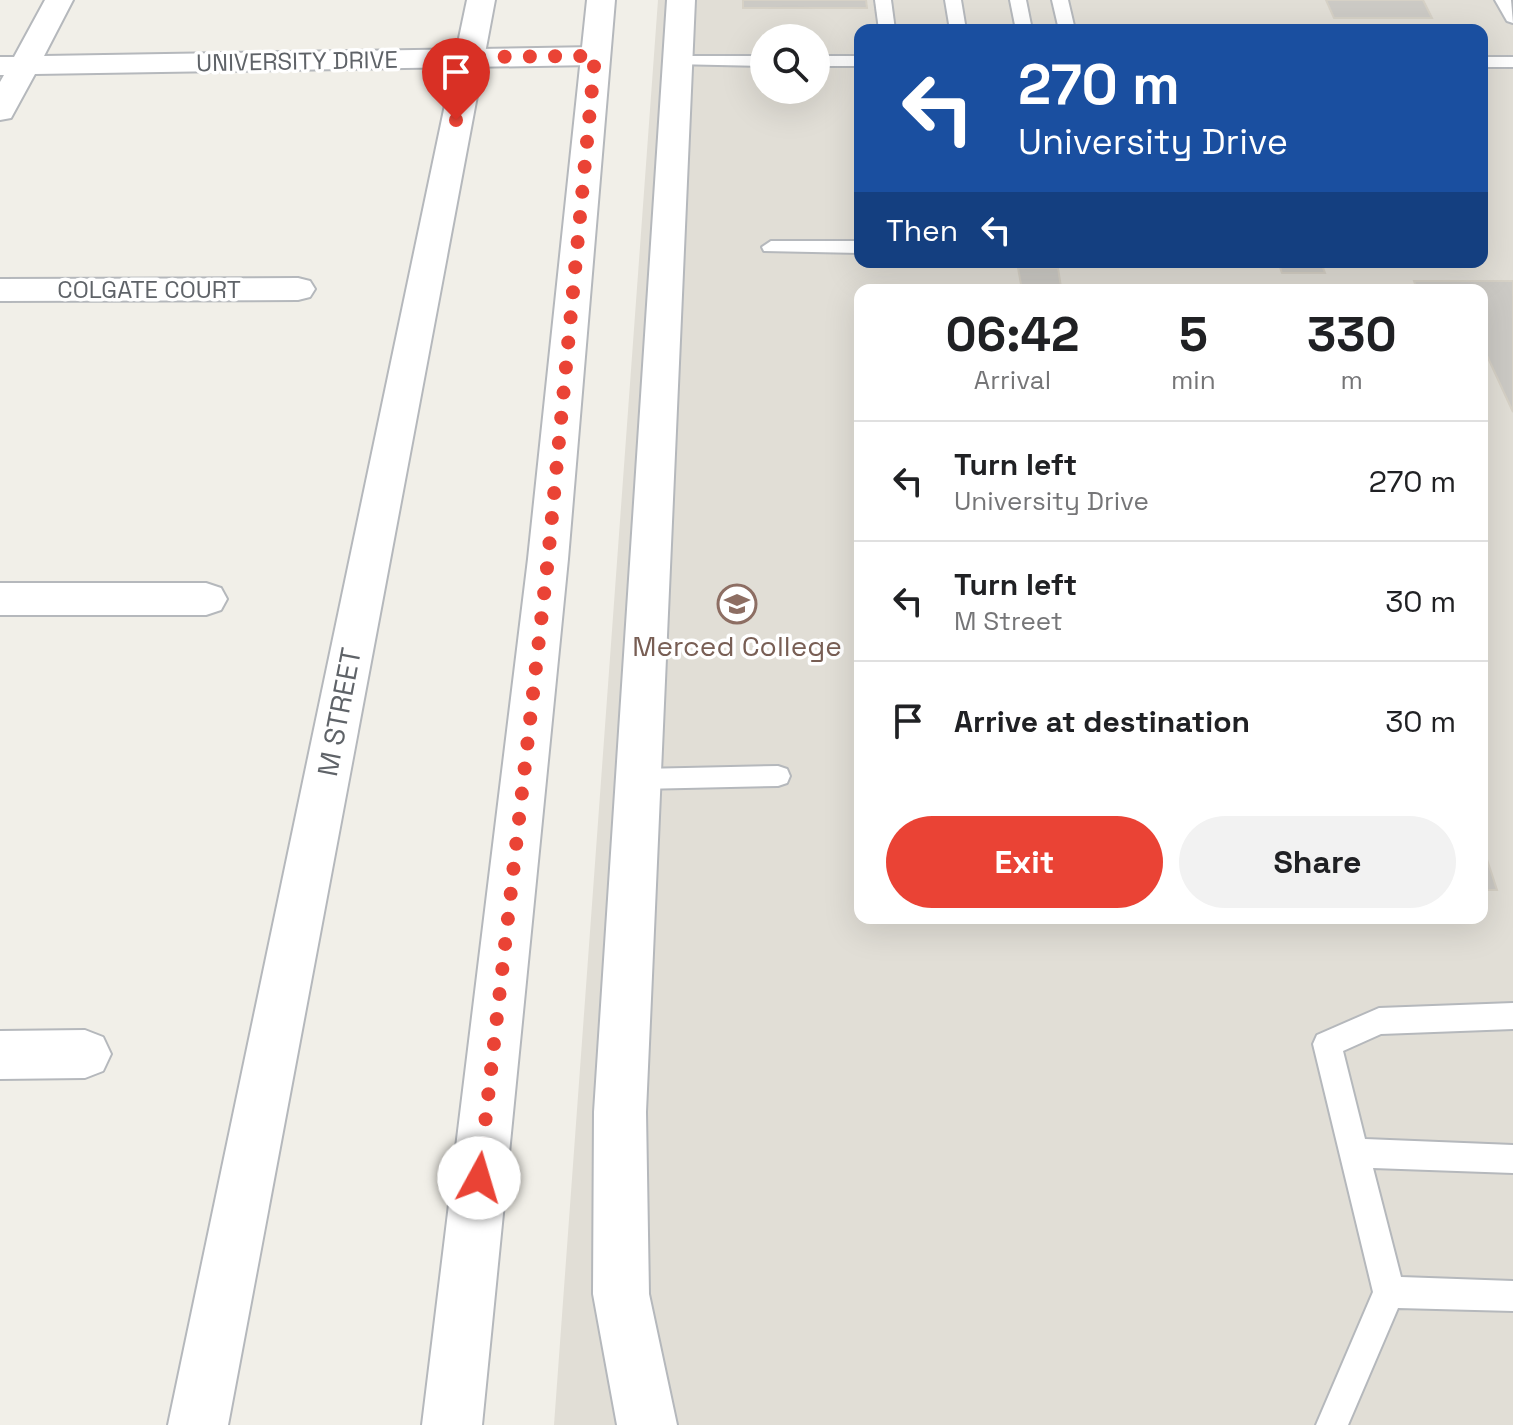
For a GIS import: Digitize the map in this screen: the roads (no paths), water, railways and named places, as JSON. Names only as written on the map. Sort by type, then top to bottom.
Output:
[{"type":"street","points":[[0,111],[12,66],[59,0]]},
{"type":"street","name":"M STREET","points":[[198,1425],[481,0]]},
{"type":"street","points":[[452,1425],[547,575],[601,0]]},
{"type":"street","points":[[647,1425],[621,1294],[620,1112],[681,0]]},
{"type":"street","name":"UNIVERSITY DRIVE","points":[[12,66],[595,56]]},
{"type":"street","name":"COLGATE COURT","points":[[0,290],[298,289]]},
{"type":"street","points":[[0,599],[206,599]]},
{"type":"street","points":[[0,1055],[85,1054]]},
{"type":"lane","points":[[883,0],[886,24]]},
{"type":"lane","points":[[953,0],[957,24]]},
{"type":"lane","points":[[1018,0],[1023,24]]},
{"type":"lane","points":[[1060,0],[1066,24]]},
{"type":"lane","points":[[1503,0],[1513,18]]},
{"type":"lane","points":[[678,61],[750,61]]},
{"type":"lane","points":[[830,61],[854,61]]},
{"type":"lane","points":[[1488,62],[1513,62]]},
{"type":"lane","points":[[771,247],[854,247]]},
{"type":"lane","points":[[640,779],[778,776]]},
{"type":"lane","points":[[1334,1424],[1389,1292],[1327,1044],[1379,1021],[1513,1016]]},
{"type":"lane","points":[[1353,1153],[1513,1159]]},
{"type":"lane","points":[[1389,1292],[1513,1296]]},
{"type":"place","name":"Merced College","points":[[737,604]]}]
